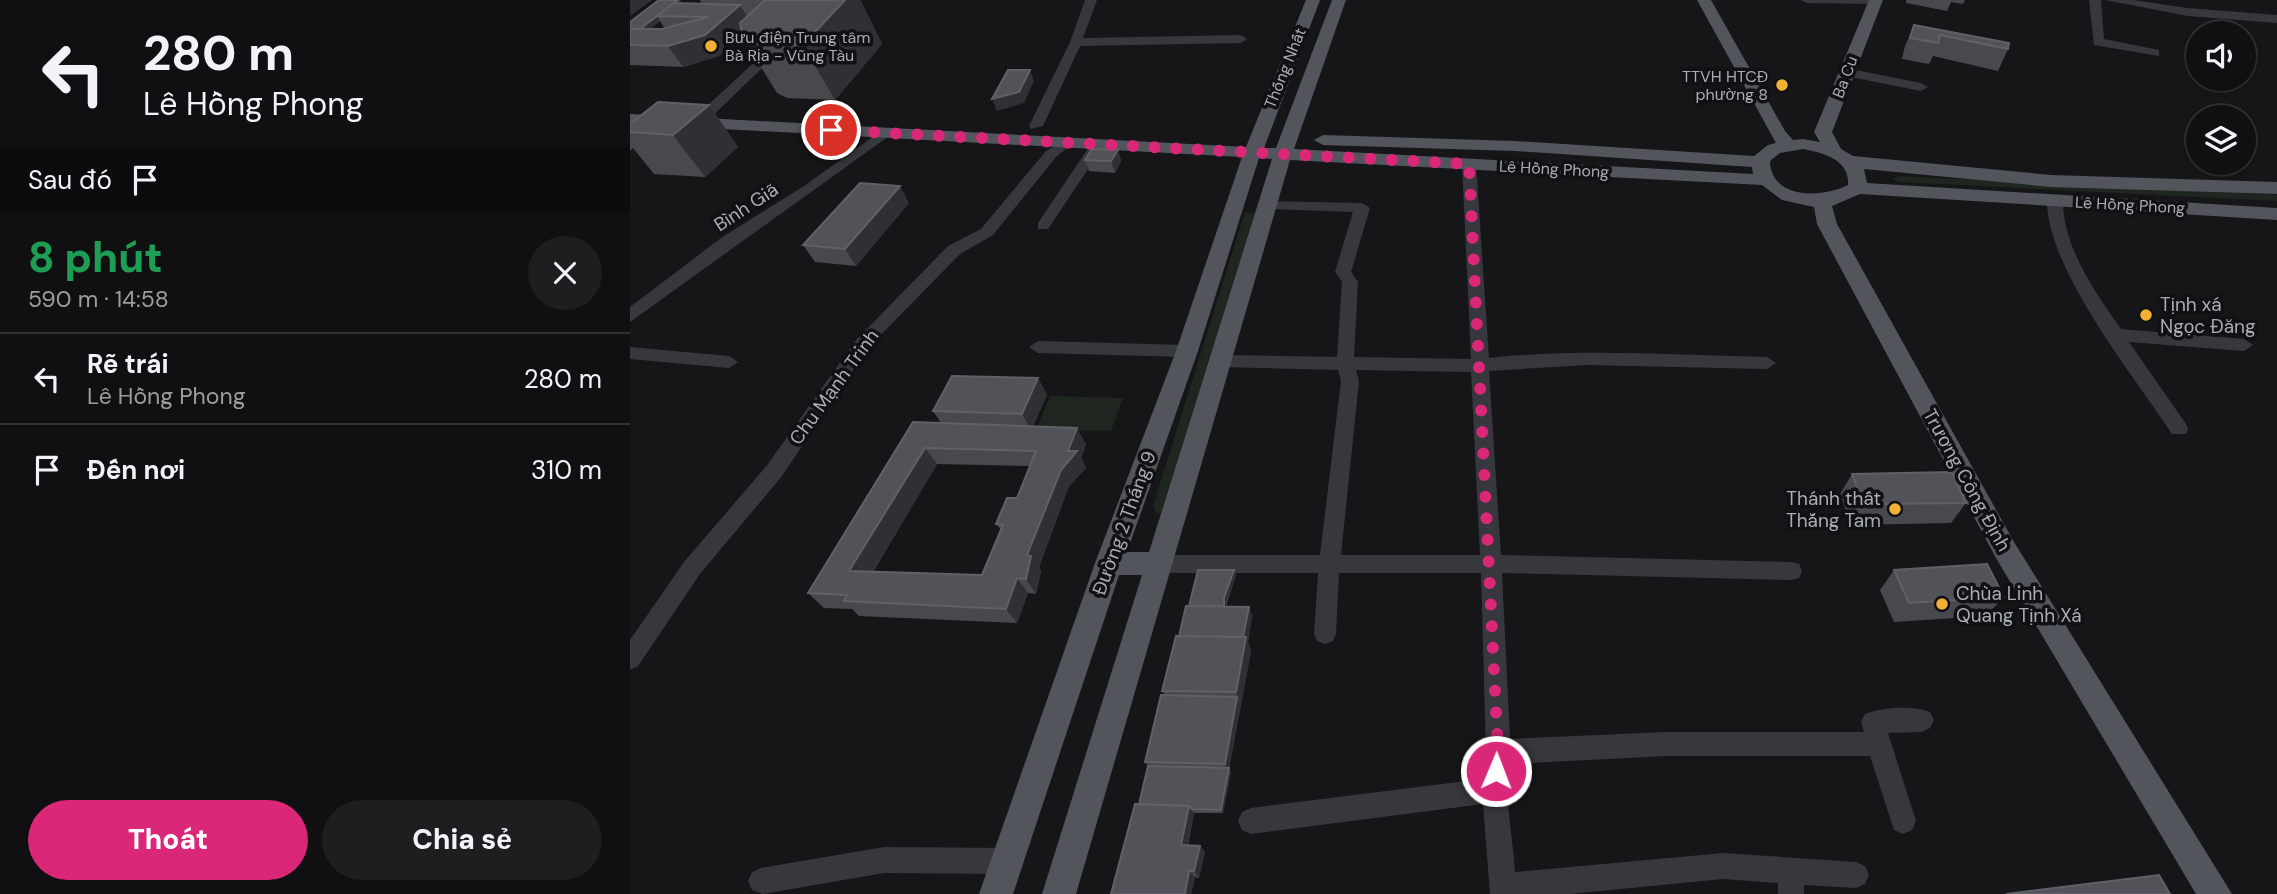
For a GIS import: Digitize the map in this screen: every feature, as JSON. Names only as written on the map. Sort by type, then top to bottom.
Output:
[{"type":"main road","name":"Thống Nhất","points":[[1255,145],[1313,0]]},
{"type":"main road","name":"Thống Nhất","points":[[1285,146],[1339,0]]},
{"type":"main road","points":[[1704,0],[1777,133],[1787,145],[1764,154],[1762,171],[1788,196],[1822,202],[1837,200],[1857,188]]},
{"type":"main road","name":"Ba Cu","points":[[1857,188],[1859,178],[1856,169],[1841,156],[1823,132],[1876,0]]},
{"type":"main road","name":"Lê Hồng Phong","points":[[630,104],[714,108],[1033,134],[1255,145],[1515,146],[1762,171]]},
{"type":"main road","name":"Lê Hồng Phong","points":[[630,119],[884,133],[1033,134]]},
{"type":"main road","name":"Lê Hồng Phong","points":[[1069,136],[1098,144],[1255,145]]},
{"type":"main road","name":"Đường 2 Tháng 9","points":[[996,894],[1109,562],[1187,351],[1255,145]]},
{"type":"main road","name":"Lê Hồng Phong","points":[[1787,145],[1819,147],[1878,166],[2051,181],[2277,188]]},
{"type":"main road","name":"Lê Hồng Phong","points":[[1285,146],[1469,164],[1762,171]]},
{"type":"main road","points":[[1059,894],[1156,564],[1222,361],[1285,146]]},
{"type":"main road","name":"Lê Hồng Phong","points":[[1857,188],[2277,214]]},
{"type":"main road","name":"Trương Công Định","points":[[1822,202],[1827,225],[2005,550],[2215,894]]},
{"type":"main road","points":[[1109,562],[1156,564]]},
{"type":"street","points":[[1033,134],[1076,42],[1091,0]]},
{"type":"street","points":[[1807,0],[1876,0]]},
{"type":"street","points":[[2095,0],[2098,42],[2155,53]]},
{"type":"street","points":[[2111,0],[2208,14],[2277,19]]},
{"type":"street","points":[[698,122],[787,38]]},
{"type":"street","points":[[1076,42],[1241,40]]},
{"type":"street","points":[[1846,72],[1921,87]]},
{"type":"street","name":"Bình Giã","points":[[630,316],[727,242],[809,189],[884,133]]},
{"type":"street","name":"Chu Mạnh Trinh","points":[[630,660],[692,568],[775,470],[862,344],[954,250],[987,232],[1069,136]]},
{"type":"street","points":[[1043,226],[1098,144]]},
{"type":"street","points":[[1469,164],[1478,366],[1491,564],[1498,752],[1493,790],[1500,830],[1499,863],[1503,890],[1723,866],[1791,882],[1856,875]]},
{"type":"street","points":[[2055,201],[2055,221],[2085,290],[2179,429]]},
{"type":"street","points":[[1268,204],[1362,208],[1343,272],[1350,282],[1345,364],[1350,381],[1329,566],[1325,634]]},
{"type":"street","points":[[2115,335],[2244,345]]},
{"type":"street","points":[[1038,347],[1187,351]]},
{"type":"street","points":[[630,353],[730,362]]},
{"type":"street","points":[[1222,361],[1478,366],[1508,362],[1564,361],[1767,363]]},
{"type":"street","points":[[1156,564],[1491,564],[1791,570]]},
{"type":"street","points":[[1903,821],[1873,722],[1922,720]]},
{"type":"street","points":[[1498,752],[1665,744],[1880,744]]},
{"type":"street","points":[[1251,821],[1493,790]]},
{"type":"street","points":[[761,881],[884,860],[1007,861]]},
{"type":"shaded area","points":[[1898,176],[2277,195],[2277,201],[1900,182],[1892,179]]},
{"type":"shaded area","points":[[1245,212],[1255,214],[1161,513],[1156,513],[1153,506]]},
{"type":"shaded area","points":[[1050,396],[1123,398],[1111,431],[1036,430]]},
{"type":"building","points":[[659,0],[678,0],[640,29],[630,29],[630,22]]},
{"type":"building","points":[[765,0],[845,0],[803,45],[753,43],[743,38],[740,23]]},
{"type":"building","points":[[674,3],[740,5],[705,35],[668,46],[630,45],[630,29],[662,29],[708,17],[657,16]]},
{"type":"building","points":[[1914,25],[2009,43],[2008,49],[1940,35],[1938,43],[1910,38]]},
{"type":"building","points":[[1008,70],[1030,70],[1019,92],[992,99]]},
{"type":"building","points":[[658,102],[709,105],[673,135],[630,132],[630,124]]},
{"type":"building","points":[[1092,149],[1118,150],[1111,161],[1085,160]]},
{"type":"building","points":[[860,183],[900,186],[845,249],[803,245]]},
{"type":"building","points":[[952,376],[1038,378],[1022,414],[933,411]]},
{"type":"building","points":[[913,422],[1077,428],[1068,451],[1077,451],[1061,470],[1027,555],[1031,556],[1026,579],[1017,578],[1006,609],[844,601],[847,595],[808,593]],"holes":[[[925,448],[1036,451],[1017,498],[1007,498],[996,524],[1003,525],[982,575],[849,571]]]},
{"type":"building","points":[[1952,472],[1966,503],[1863,504],[1852,474]]},
{"type":"building","points":[[1987,564],[2004,597],[1909,603],[1894,570]]},
{"type":"building","points":[[1198,570],[1234,570],[1224,598],[1224,606],[1189,606]]},
{"type":"building","points":[[1186,606],[1249,607],[1243,637],[1179,636]]},
{"type":"building","points":[[1176,636],[1246,637],[1236,692],[1162,691]]},
{"type":"building","points":[[1161,695],[1237,697],[1225,764],[1145,762]]},
{"type":"building","points":[[1148,766],[1229,768],[1221,810],[1139,804]]},
{"type":"building","points":[[1135,804],[1189,806],[1181,845],[1200,846],[1194,871],[1189,871],[1185,894],[1111,894]]},
{"type":"building","points":[[2159,875],[2170,894],[2006,894]]},
{"type":"place","name":"Bưu điện Trung tâm Bà Rịa - Vũng Tàu","points":[[711,46]]},
{"type":"place","name":"TTVH HTCĐ phường 8","points":[[1782,85]]},
{"type":"place","name":"Tịnh xá Ngọc Đăng","points":[[2146,315]]},
{"type":"place","name":"Thánh thất Thắng Tam","points":[[1895,509]]},
{"type":"place","name":"Chùa Linh Quang Tịnh Xá","points":[[1942,604]]},
{"type":"route","points":[[831,130],[1469,164],[1478,366],[1491,564],[1498,752],[1496,771]]}]
